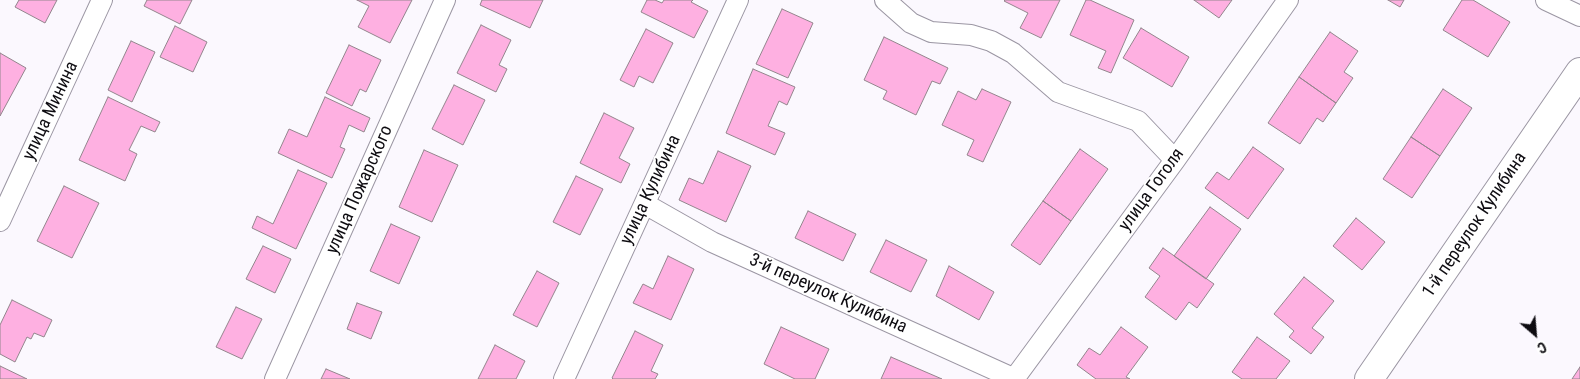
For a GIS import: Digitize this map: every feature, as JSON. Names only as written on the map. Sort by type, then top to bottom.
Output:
[{"type":"street","name":"улица Минина","points":[[0,221],[102,0]]},
{"type":"street","name":"улица Пожарского","points":[[275,379],[445,0]]},
{"type":"street","name":"улица Кулибина","points":[[564,379],[738,0]]},
{"type":"street","points":[[885,0],[911,23],[931,32],[971,35],[991,40],[1014,53],[1058,92],[1138,122],[1175,160]]},
{"type":"street","name":"улица Гоголя","points":[[1014,379],[1175,160],[1288,0]]},
{"type":"street","points":[[1546,0],[1580,16]]},
{"type":"street","name":"1-й переулок Кулибина","points":[[1369,379],[1580,72]]},
{"type":"street","name":"3-й переулок Кулибина","points":[[645,204],[712,242],[1014,379]]},
{"type":"building","points":[[19,0],[57,0],[45,23],[15,7]]},
{"type":"building","points":[[147,0],[192,0],[180,24],[144,6]]},
{"type":"building","points":[[357,0],[412,0],[390,43],[358,27],[369,6]]},
{"type":"building","points":[[482,0],[543,0],[530,28],[480,5]]},
{"type":"building","points":[[647,0],[655,0],[662,3],[664,0],[693,0],[691,2],[708,11],[694,38],[641,12]]},
{"type":"building","points":[[1005,0],[1060,0],[1041,38],[1020,28],[1028,13]]},
{"type":"building","points":[[1086,0],[1090,0],[1134,20],[1111,73],[1098,68],[1106,51],[1070,35]]},
{"type":"building","points":[[1194,0],[1232,0],[1219,18]]},
{"type":"building","points":[[1388,0],[1404,0],[1400,7]]},
{"type":"building","points":[[1462,0],[1473,0],[1510,22],[1488,57],[1443,30]]},
{"type":"building","points":[[782,9],[813,23],[788,78],[756,64]]},
{"type":"building","points":[[481,25],[511,40],[499,65],[507,69],[496,92],[457,73]]},
{"type":"building","points":[[175,26],[207,42],[193,72],[160,57]]},
{"type":"building","points":[[1141,28],[1189,57],[1172,87],[1123,58]]},
{"type":"building","points":[[646,29],[673,43],[653,83],[639,76],[634,87],[620,80]]},
{"type":"building","points":[[1330,32],[1358,51],[1344,72],[1353,78],[1336,103],[1299,77]]},
{"type":"building","points":[[884,37],[948,68],[940,84],[932,81],[916,115],[883,99],[887,91],[864,80]]},
{"type":"building","points":[[131,41],[155,52],[132,102],[108,90]]},
{"type":"building","points":[[349,45],[381,60],[366,92],[360,89],[352,106],[326,93]]},
{"type":"building","points":[[0,53],[26,68],[0,116]]},
{"type":"building","points":[[753,69],[795,87],[787,105],[779,101],[768,126],[785,133],[775,155],[726,133]]},
{"type":"building","points":[[1299,77],[1336,103],[1323,122],[1317,118],[1300,144],[1268,123]]},
{"type":"building","points":[[454,85],[485,100],[463,145],[432,129]]},
{"type":"building","points":[[982,89],[1011,102],[983,162],[967,155],[974,140],[942,125],[958,91],[976,100]]},
{"type":"building","points":[[1443,89],[1472,108],[1440,156],[1411,137]]},
{"type":"building","points":[[108,97],[160,122],[155,132],[141,126],[129,150],[137,154],[125,181],[79,160]]},
{"type":"building","points":[[325,97],[370,118],[364,132],[349,125],[340,147],[345,149],[332,178],[278,153],[289,129],[307,137]]},
{"type":"building","points":[[604,113],[634,128],[619,158],[630,164],[621,183],[580,163]]},
{"type":"building","points":[[1411,137],[1440,156],[1412,198],[1383,179]]},
{"type":"building","points":[[1253,147],[1284,169],[1248,219],[1205,188],[1217,172],[1229,180]]},
{"type":"building","points":[[1080,149],[1108,169],[1071,221],[1043,201]]},
{"type":"building","points":[[424,150],[458,165],[432,222],[399,207]]},
{"type":"building","points":[[718,151],[751,166],[726,222],[679,200],[689,178],[703,184]]},
{"type":"building","points":[[298,170],[327,183],[296,249],[252,228],[257,216],[273,224]]},
{"type":"building","points":[[576,176],[603,189],[580,235],[553,222]]},
{"type":"building","points":[[64,186],[99,203],[72,258],[37,241]]},
{"type":"building","points":[[1043,201],[1071,221],[1040,265],[1011,245]]},
{"type":"building","points":[[1210,207],[1241,229],[1206,279],[1174,256]]},
{"type":"building","points":[[808,211],[856,234],[843,261],[795,238]]},
{"type":"building","points":[[1356,218],[1385,242],[1362,270],[1333,246]]},
{"type":"building","points":[[391,224],[420,237],[399,284],[370,271]]},
{"type":"building","points":[[886,240],[927,260],[911,292],[870,272]]},
{"type":"building","points":[[263,246],[291,259],[275,293],[246,279]]},
{"type":"building","points":[[1163,248],[1214,284],[1197,308],[1189,302],[1176,320],[1145,297],[1160,276],[1149,268]]},
{"type":"building","points":[[668,256],[694,269],[671,320],[633,303],[643,284],[653,289]]},
{"type":"building","points":[[949,266],[994,292],[979,320],[936,296]]},
{"type":"building","points":[[537,271],[559,283],[537,327],[513,315]]},
{"type":"building","points":[[1304,277],[1334,301],[1312,328],[1324,337],[1311,354],[1289,337],[1294,331],[1274,314]]},
{"type":"building","points":[[12,300],[52,320],[44,337],[34,333],[31,339],[27,337],[15,362],[0,354],[0,325]]},
{"type":"building","points":[[357,303],[382,312],[371,339],[347,329]]},
{"type":"building","points":[[236,307],[262,319],[242,359],[216,347]]},
{"type":"building","points":[[781,327],[829,349],[815,379],[795,379],[764,364]]},
{"type":"building","points":[[1121,327],[1148,347],[1126,377],[1130,379],[1096,379],[1077,365],[1089,348],[1100,355]]},
{"type":"building","points":[[635,331],[663,345],[651,371],[658,374],[655,379],[613,379],[612,378]]},
{"type":"building","points":[[1257,337],[1290,361],[1276,379],[1242,379],[1232,372]]},
{"type":"building","points":[[495,345],[525,361],[516,379],[478,379]]},
{"type":"building","points":[[891,357],[942,379],[881,379]]},
{"type":"building","points":[[0,366],[27,379],[0,379]]},
{"type":"building","points":[[1580,367],[1580,379],[1572,379]]},
{"type":"building","points":[[326,369],[350,379],[321,379]]}]
